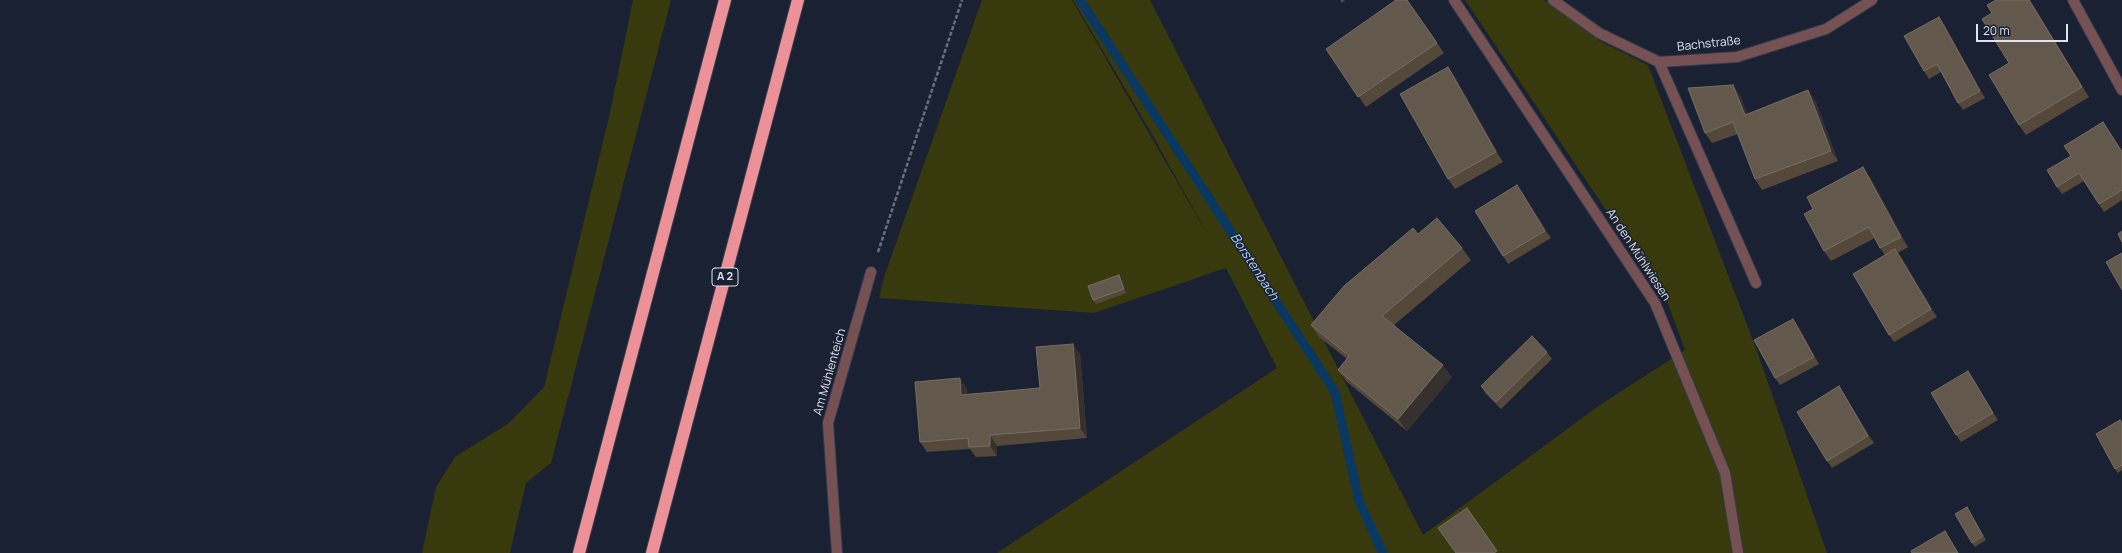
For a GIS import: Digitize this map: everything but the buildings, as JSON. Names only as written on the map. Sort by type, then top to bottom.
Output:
[{"type":"highway","points":[[579,553],[725,0]]},
{"type":"highway","name":"A 2","points":[[652,553],[798,0]]},
{"type":"street","name":"An den Mühlwiesen","points":[[1454,0],[1655,303],[1725,473],[1738,553]]},
{"type":"street","name":"Bachstraße","points":[[1553,0],[1599,33],[1659,62],[1737,57],[1826,29],[1872,0]]},
{"type":"street","points":[[2073,0],[2122,90]]},
{"type":"street","points":[[1659,62],[1756,283]]},
{"type":"street","name":"Am Mühlenteich","points":[[836,553],[828,422],[871,272]]},
{"type":"path","points":[[871,272],[962,0]]},
{"type":"shaded area","points":[[633,0],[671,0],[551,463],[526,483],[510,553],[422,553],[436,487],[455,457],[509,423],[544,387],[609,117]]},
{"type":"shaded area","points":[[982,0],[1072,0],[1209,237],[1153,136],[1073,0],[1150,0],[1423,535],[1600,405],[1685,350],[1667,301],[1465,0],[1544,0],[1600,41],[1648,65],[1757,351],[1827,553],[997,553],[1277,368],[1226,268],[1094,313],[879,298],[884,277]]},
{"type":"waterway","name":"Borstenbach","points":[[1080,0],[1335,392],[1359,501],[1383,553]]}]
